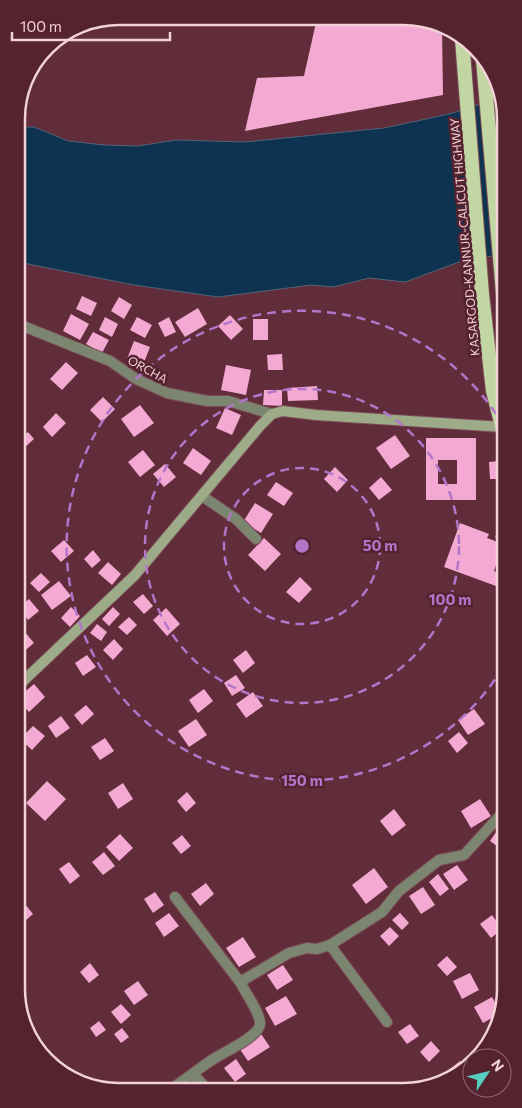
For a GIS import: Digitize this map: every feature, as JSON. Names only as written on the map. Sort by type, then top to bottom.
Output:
[{"type":"highway","name":"KASARGOD-KANNUR-CALICUT HIGHWAY","points":[[463,48],[482,294],[493,391],[497,406]]},
{"type":"highway","points":[[484,72],[497,223]]},
{"type":"main road","points":[[25,679],[135,575],[272,414],[291,412],[497,429]]},
{"type":"street","name":"ORCHA","points":[[25,327],[110,361],[136,379],[167,393],[207,401],[228,401],[272,414]]},
{"type":"street","points":[[202,496],[236,519],[256,539]]},
{"type":"street","points":[[240,982],[290,953],[307,948],[317,949],[330,945],[382,912],[399,891],[439,860],[464,855],[497,819]]},
{"type":"street","points":[[175,898],[240,982],[260,1019],[260,1026],[256,1031],[230,1051],[213,1059],[181,1083]]},
{"type":"street","points":[[330,945],[387,1022]]},
{"type":"street","points":[[193,1074],[201,1083]]},
{"type":"water","points":[[494,95],[497,119],[497,256],[467,259],[405,282],[369,278],[333,287],[311,285],[218,297],[134,285],[25,263],[25,127],[34,127],[68,141],[104,145],[138,146],[176,140],[245,142],[384,128],[453,113],[487,102]]},
{"type":"building","points":[[315,25],[409,25],[433,30],[442,34],[443,95],[245,131],[257,78],[304,76]]},
{"type":"building","points":[[82,296],[97,303],[91,316],[76,309]]},
{"type":"building","points":[[119,297],[132,305],[124,319],[111,311]]},
{"type":"building","points":[[198,308],[207,324],[185,337],[175,322]]},
{"type":"building","points":[[71,314],[89,324],[80,340],[63,331]]},
{"type":"building","points":[[230,315],[243,329],[231,340],[218,326]]},
{"type":"building","points":[[105,317],[118,324],[112,337],[99,330]]},
{"type":"building","points":[[137,317],[152,325],[145,338],[130,330]]},
{"type":"building","points":[[169,317],[176,332],[165,337],[158,323]]},
{"type":"building","points":[[253,319],[268,319],[268,340],[253,340]]},
{"type":"building","points":[[93,332],[109,340],[102,353],[86,344]]},
{"type":"building","points":[[134,341],[150,347],[143,365],[127,359]]},
{"type":"building","points":[[282,354],[283,370],[268,370],[267,355]]},
{"type":"building","points":[[66,362],[78,373],[62,390],[50,379]]},
{"type":"building","points":[[226,365],[251,370],[246,395],[221,390]]},
{"type":"building","points":[[317,386],[318,400],[288,401],[287,388]]},
{"type":"building","points":[[264,390],[282,390],[282,406],[263,405]]},
{"type":"building","points":[[103,397],[115,409],[102,422],[90,410]]},
{"type":"building","points":[[140,405],[154,423],[134,437],[121,419]]},
{"type":"building","points":[[225,408],[241,415],[232,435],[216,428]]},
{"type":"building","points":[[56,413],[66,423],[52,437],[43,427]]},
{"type":"building","points":[[28,432],[34,439],[25,447],[25,435]]},
{"type":"building","points":[[395,435],[410,456],[391,469],[376,448]]},
{"type":"building","points":[[426,438],[476,438],[476,500],[426,500]],"holes":[[[438,460],[457,460],[457,484],[438,484]]]},
{"type":"building","points":[[193,448],[211,461],[201,475],[183,463]]},
{"type":"building","points":[[143,450],[155,465],[140,477],[128,462]]},
{"type":"building","points":[[497,461],[497,479],[490,479],[489,462]]},
{"type":"building","points":[[165,464],[176,477],[164,487],[153,474]]},
{"type":"building","points":[[335,467],[348,480],[337,492],[324,479]]},
{"type":"building","points":[[381,477],[392,490],[379,500],[369,488]]},
{"type":"building","points":[[276,482],[293,493],[284,506],[267,495]]},
{"type":"building","points":[[255,503],[273,514],[261,533],[243,522]]},
{"type":"building","points":[[460,523],[489,534],[487,538],[497,542],[497,562],[494,571],[497,572],[496,586],[444,567]]},
{"type":"building","points":[[264,538],[281,554],[265,571],[248,555]]},
{"type":"building","points":[[64,540],[74,551],[61,562],[51,551]]},
{"type":"building","points":[[93,550],[101,560],[92,568],[84,559]]},
{"type":"building","points":[[108,562],[121,574],[112,585],[98,573]]},
{"type":"building","points":[[41,573],[50,582],[39,592],[30,583]]},
{"type":"building","points":[[300,577],[312,589],[299,603],[286,592]]},
{"type":"building","points":[[59,581],[71,596],[52,610],[41,595]]},
{"type":"building","points":[[143,594],[153,606],[144,614],[133,602]]},
{"type":"building","points":[[29,599],[39,611],[28,620],[25,616],[25,602]]},
{"type":"building","points":[[71,607],[80,616],[70,627],[61,618]]},
{"type":"building","points":[[113,607],[120,614],[109,626],[102,619]]},
{"type":"building","points":[[166,608],[180,624],[167,636],[153,620]]},
{"type":"building","points":[[129,617],[137,625],[127,635],[118,627]]},
{"type":"building","points":[[97,624],[107,632],[101,641],[90,633]]},
{"type":"building","points":[[25,632],[34,643],[25,650]]},
{"type":"building","points":[[114,639],[123,649],[113,660],[103,650]]},
{"type":"building","points":[[246,650],[255,663],[243,673],[233,660]]},
{"type":"building","points":[[87,655],[96,667],[83,676],[75,663]]},
{"type":"building","points":[[236,675],[245,688],[232,696],[224,683]]},
{"type":"building","points":[[34,684],[45,697],[29,712],[25,708],[25,692]]},
{"type":"building","points":[[204,689],[213,701],[198,713],[189,700]]},
{"type":"building","points":[[253,692],[263,706],[246,718],[236,704]]},
{"type":"building","points":[[86,705],[94,714],[82,725],[74,715]]},
{"type":"building","points":[[474,709],[485,724],[468,735],[458,720]]},
{"type":"building","points":[[61,716],[70,728],[56,738],[48,726]]},
{"type":"building","points":[[196,719],[207,735],[189,747],[178,731]]},
{"type":"building","points":[[33,726],[45,736],[32,750],[25,744],[25,734]]},
{"type":"building","points":[[459,732],[468,743],[457,753],[448,741]]},
{"type":"building","points":[[105,738],[114,751],[100,760],[91,747]]},
{"type":"building","points":[[47,781],[66,799],[45,821],[26,803]]},
{"type":"building","points":[[123,783],[133,799],[118,809],[108,793]]},
{"type":"building","points":[[187,792],[196,803],[186,812],[177,801]]},
{"type":"building","points":[[480,799],[491,816],[471,828],[461,811]]},
{"type":"building","points":[[394,809],[406,825],[392,836],[380,821]]},
{"type":"building","points":[[497,831],[497,846],[490,841]]},
{"type":"building","points":[[120,834],[133,848],[119,861],[106,847]]},
{"type":"building","points":[[182,835],[191,846],[181,854],[172,843]]},
{"type":"building","points":[[104,852],[115,866],[103,875],[92,862]]},
{"type":"building","points":[[69,862],[80,876],[70,884],[59,869]]},
{"type":"building","points":[[457,865],[468,880],[454,890],[443,874]]},
{"type":"building","points":[[374,868],[388,887],[366,904],[352,885]]},
{"type":"building","points":[[438,874],[449,889],[440,896],[429,882]]},
{"type":"building","points":[[206,883],[214,894],[200,906],[191,894]]},
{"type":"building","points":[[423,887],[435,905],[421,914],[409,896]]},
{"type":"building","points":[[155,892],[164,905],[153,913],[144,899]]},
{"type":"building","points":[[25,904],[33,914],[25,921]]},
{"type":"building","points":[[169,913],[179,926],[164,937],[155,923]]},
{"type":"building","points":[[400,913],[409,923],[402,930],[392,920]]},
{"type":"building","points":[[492,915],[497,922],[497,933],[491,938],[480,924]]},
{"type":"building","points":[[390,927],[399,936],[389,946],[380,936]]},
{"type":"building","points":[[243,937],[256,957],[239,967],[226,948]]},
{"type":"building","points":[[447,956],[457,967],[447,976],[437,965]]},
{"type":"building","points":[[90,963],[99,975],[89,983],[80,972]]},
{"type":"building","points":[[283,965],[293,980],[277,990],[267,975]]},
{"type":"building","points":[[470,973],[479,990],[462,999],[453,981]]},
{"type":"building","points":[[138,981],[148,995],[134,1005],[124,991]]},
{"type":"building","points":[[286,996],[297,1014],[275,1026],[265,1008]]},
{"type":"building","points":[[492,997],[496,1003],[492,1018],[483,1023],[474,1007]]},
{"type":"building","points":[[121,1004],[131,1015],[121,1024],[111,1012]]},
{"type":"building","points":[[99,1021],[106,1030],[96,1037],[90,1028]]},
{"type":"building","points":[[410,1024],[419,1036],[407,1044],[398,1032]]},
{"type":"building","points":[[122,1028],[129,1037],[121,1043],[114,1034]]},
{"type":"building","points":[[261,1034],[270,1047],[248,1061],[239,1048]]},
{"type":"building","points":[[431,1041],[440,1051],[429,1062],[420,1052]]},
{"type":"building","points":[[236,1059],[246,1074],[235,1082],[224,1068]]},
{"type":"building","points":[[460,1061],[460,1063],[450,1069]]}]
